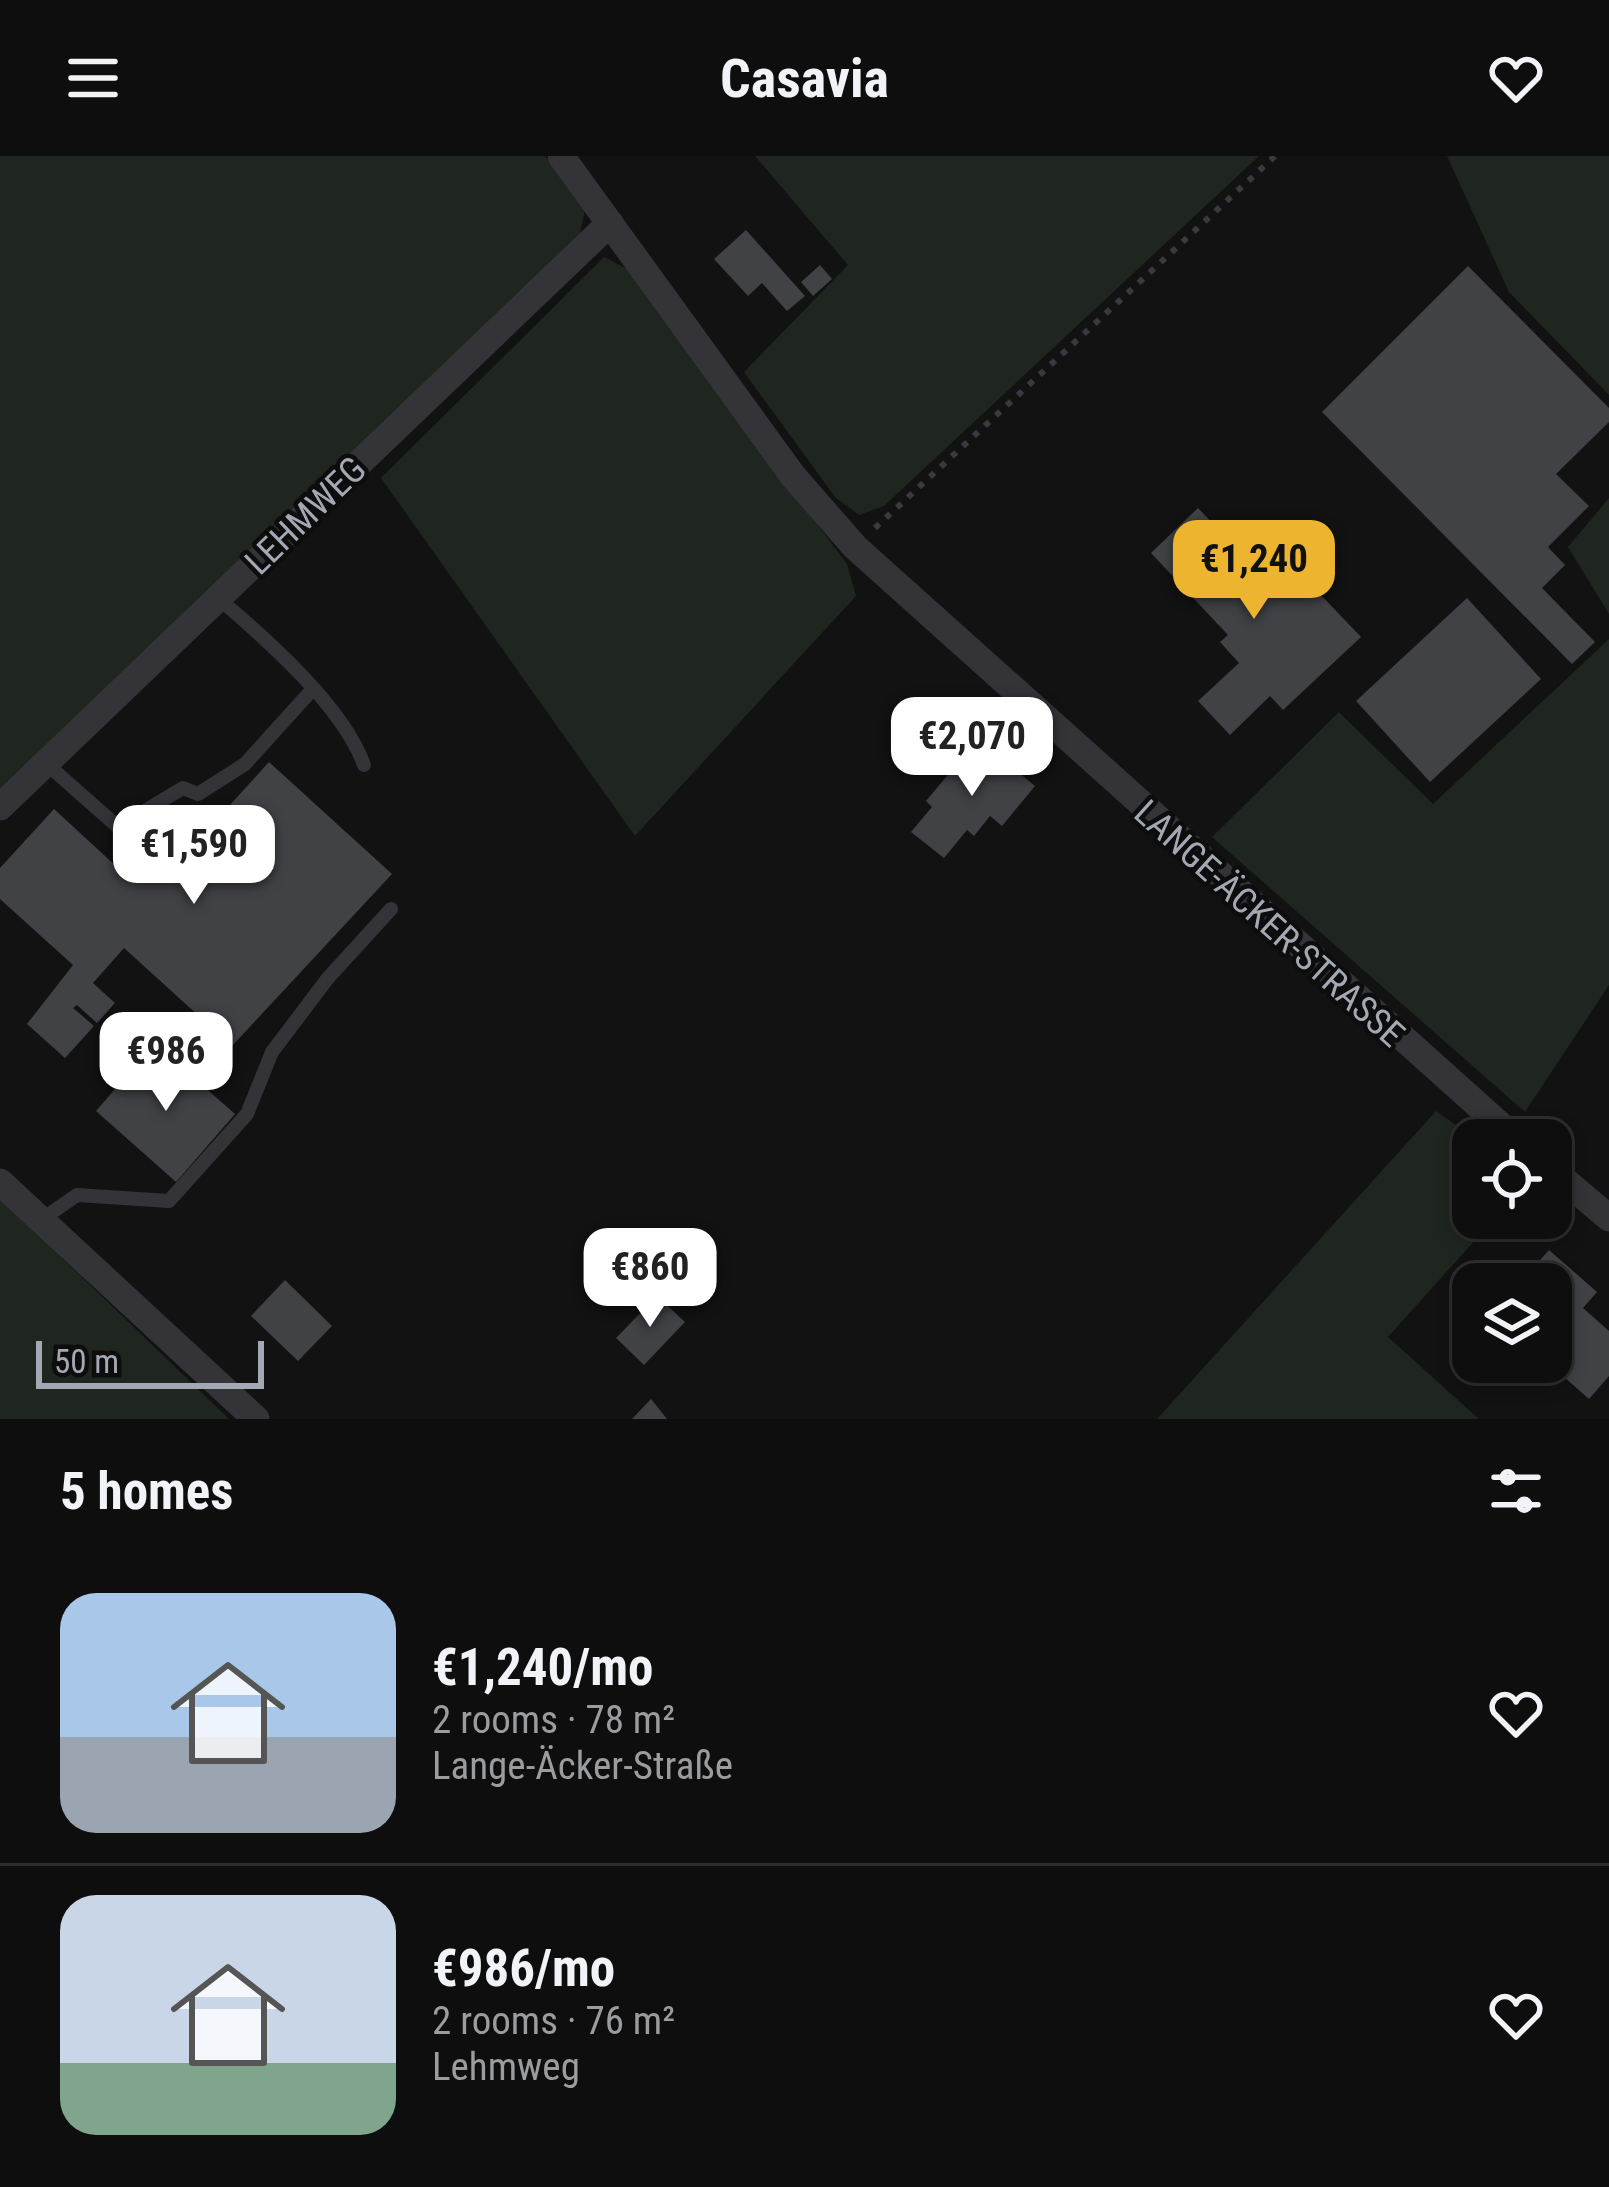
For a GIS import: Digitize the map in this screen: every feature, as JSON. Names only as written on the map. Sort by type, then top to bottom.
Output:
[{"type":"street","name":"LANGE-ÄCKER-STRASSE","points":[[561,156],[769,444],[855,547],[1494,1119]]},
{"type":"street","name":"LEHMWEG","points":[[0,807],[49,766],[610,223]]},
{"type":"street","points":[[0,1182],[256,1419]]},
{"type":"street","points":[[1572,1187],[1609,1218]]},
{"type":"lane","points":[[218,598],[262,636],[356,742],[364,765]]},
{"type":"lane","points":[[49,766],[118,827],[183,788],[198,794],[245,764],[311,691]]},
{"type":"lane","points":[[41,1220],[77,1195],[170,1202],[247,1114],[272,1052],[328,978],[391,909]]},
{"type":"path","points":[[855,547],[1275,156]]},
{"type":"shaded area","points":[[0,156],[545,156],[585,210],[579,237],[0,798]]},
{"type":"shaded area","points":[[755,156],[1259,156],[884,506],[859,515],[835,497],[744,372],[848,265]]},
{"type":"shaded area","points":[[1447,156],[1609,156],[1609,395],[1509,292]]},
{"type":"shaded area","points":[[604,257],[627,269],[847,564],[856,596],[635,836],[381,478]]},
{"type":"shaded area","points":[[1609,498],[1609,614],[1568,547]]},
{"type":"shaded area","points":[[1609,639],[1609,985],[1525,1112],[1212,837],[1339,712],[1433,804]]},
{"type":"shaded area","points":[[1436,1111],[1452,1122],[1452,1239],[1476,1239],[1388,1337],[1479,1419],[1157,1419]]},
{"type":"shaded area","points":[[0,1198],[229,1419],[0,1419]]},
{"type":"building","points":[[746,230],[805,296],[787,311],[762,283],[748,296],[714,259]]},
{"type":"building","points":[[820,265],[832,279],[813,296],[801,282]]},
{"type":"building","points":[[1468,266],[1609,408],[1609,422],[1556,474],[1589,506],[1548,547],[1565,565],[1542,588],[1595,642],[1572,664],[1322,412]]},
{"type":"building","points":[[1198,508],[1276,590],[1297,570],[1361,637],[1283,710],[1270,696],[1230,735],[1198,701],[1239,663],[1220,642],[1228,635],[1151,553]]},
{"type":"building","points":[[1467,598],[1541,679],[1430,782],[1356,701]]},
{"type":"building","points":[[978,739],[1035,786],[1002,826],[990,816],[974,836],[967,830],[944,858],[911,832],[932,807],[926,801]]},
{"type":"building","points":[[269,762],[392,874],[232,1046],[124,948],[93,983],[115,1003],[97,1023],[77,1005],[73,1008],[94,1026],[65,1058],[27,1024],[73,965],[0,899],[0,868],[54,809],[130,879],[192,809],[211,826]]},
{"type":"building","points":[[166,1053],[235,1114],[176,1182],[96,1111],[141,1059],[152,1068]]},
{"type":"building","points":[[1549,1250],[1564,1263],[1538,1263]]},
{"type":"building","points":[[1572,1270],[1597,1292],[1583,1308],[1609,1331],[1609,1376],[1589,1399],[1571,1383]]},
{"type":"building","points":[[285,1280],[332,1326],[298,1361],[251,1316]]},
{"type":"building","points":[[657,1296],[685,1322],[644,1365],[616,1338]]},
{"type":"building","points":[[651,1399],[667,1419],[632,1419]]}]
